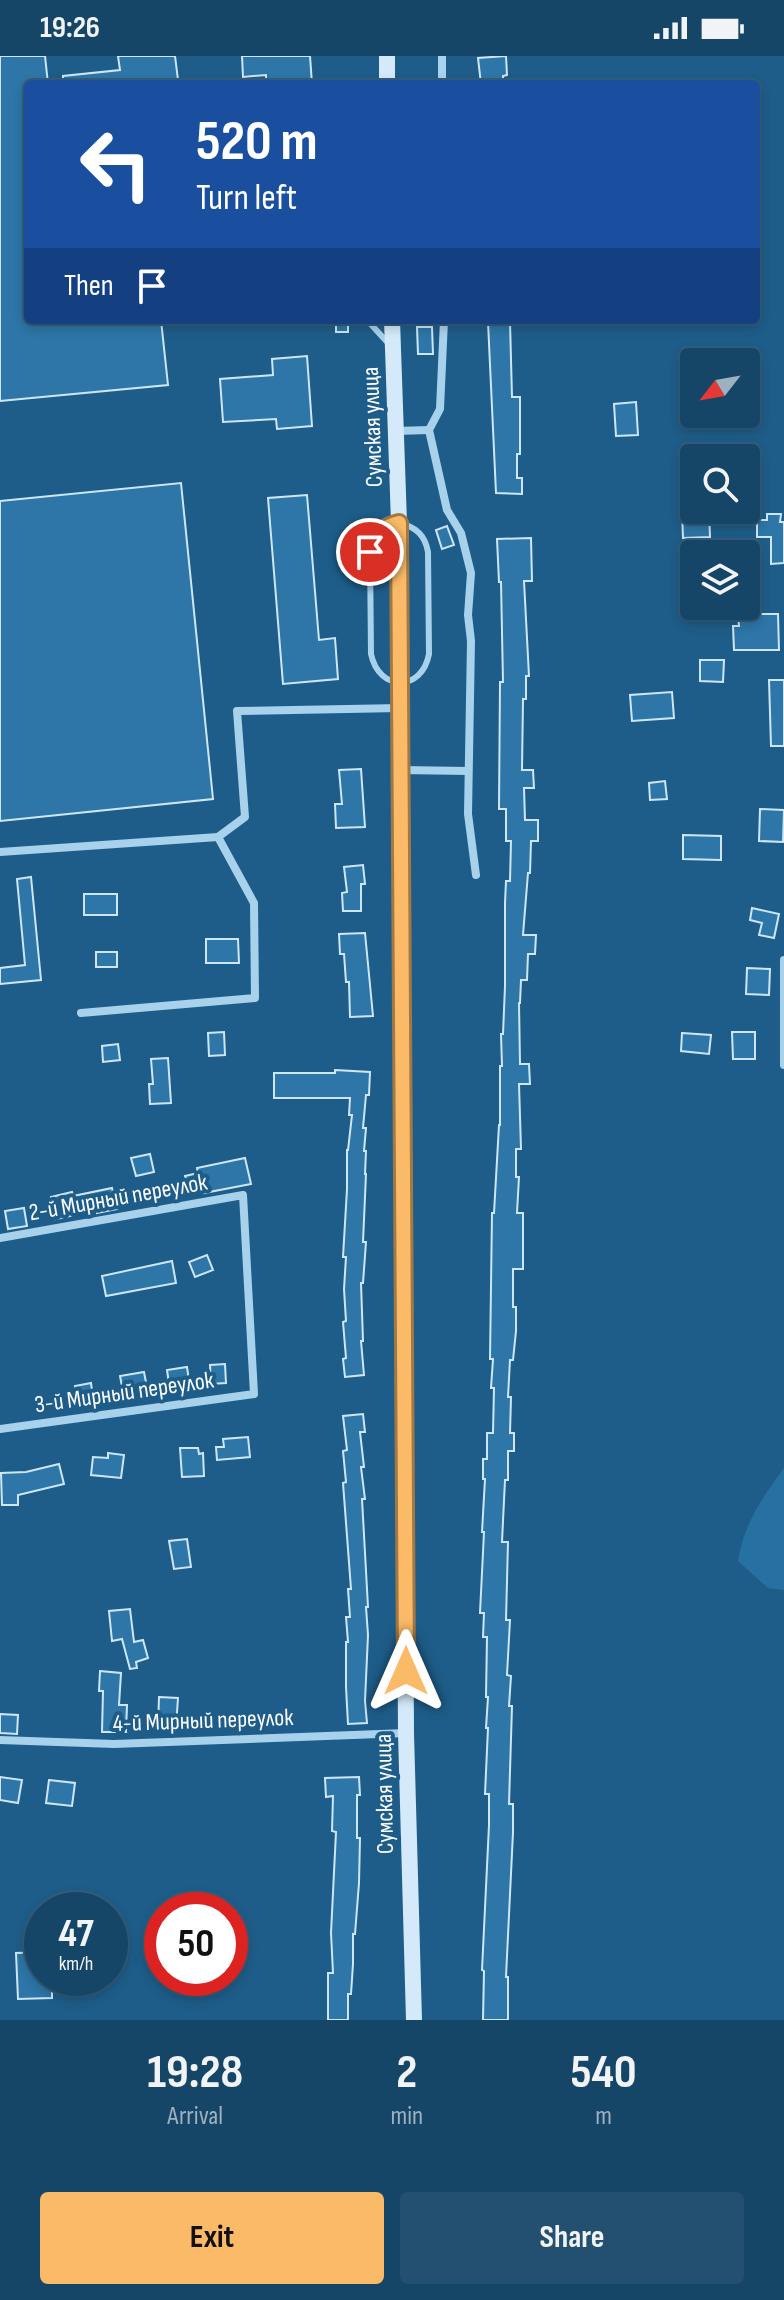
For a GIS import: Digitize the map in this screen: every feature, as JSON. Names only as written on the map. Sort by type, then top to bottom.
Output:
[{"type":"main road","points":[[387,56],[387,80]]},
{"type":"main road","name":"Сумская улица","points":[[392,324],[399,523],[406,1733],[414,2020]]},
{"type":"street","points":[[442,56],[442,80]]},
{"type":"street","points":[[444,324],[440,409],[429,430],[447,510],[461,533],[471,573],[468,615],[471,641],[468,814],[476,875]]},
{"type":"street","points":[[396,431],[429,430]]},
{"type":"street","points":[[0,852],[218,837],[245,817],[237,711],[400,708]]},
{"type":"street","points":[[401,770],[468,771]]},
{"type":"street","points":[[81,1013],[255,998],[254,903],[218,837]]},
{"type":"street","points":[[784,960],[784,1065]]},
{"type":"street","name":"2-й Мирный переулок","points":[[0,1238],[243,1195],[254,1394]]},
{"type":"street","name":"3-й Мирный переулок","points":[[0,1429],[254,1394]]},
{"type":"street","name":"4-й Мирный переулок","points":[[0,1740],[114,1744],[406,1733]]},
{"type":"lane","points":[[371,324],[393,349]]},
{"type":"lane","points":[[399,523],[419,531],[426,541],[429,654],[421,674],[400,683],[389,681],[380,674],[371,654],[370,552],[379,532],[399,523]]},
{"type":"shaded area","points":[[784,1468],[784,1590],[768,1588],[738,1561],[749,1523]]},
{"type":"building","points":[[0,56],[45,56],[48,80],[24,80],[24,324],[161,324],[168,385],[0,401]]},
{"type":"building","points":[[118,56],[175,56],[178,80],[63,80],[63,76],[120,70]]},
{"type":"building","points":[[242,56],[310,56],[312,80],[266,80],[266,75],[243,77]]},
{"type":"building","points":[[506,56],[507,75],[503,76],[503,80],[481,80],[478,58]]},
{"type":"building","points":[[336,324],[348,324],[348,332],[336,332]]},
{"type":"building","points":[[488,324],[510,324],[512,397],[520,397],[517,478],[522,478],[522,494],[496,493]]},
{"type":"building","points":[[417,327],[432,327],[433,354],[418,354]]},
{"type":"building","points":[[307,356],[312,426],[277,429],[276,419],[223,422],[220,379],[273,375],[272,359]]},
{"type":"building","points":[[636,402],[638,435],[616,436],[614,404]]},
{"type":"building","points":[[181,483],[213,799],[0,821],[0,501]]},
{"type":"building","points":[[307,495],[319,640],[335,638],[338,679],[283,684],[268,498]]},
{"type":"building","points":[[767,514],[781,514],[780,522],[784,522],[784,563],[771,564],[771,537],[757,537],[757,524],[760,520],[767,520]]},
{"type":"building","points":[[682,524],[710,524],[710,537],[683,538]]},
{"type":"building","points":[[447,526],[454,545],[442,549],[436,530]]},
{"type":"building","points":[[531,538],[532,581],[524,581],[529,676],[526,676],[526,699],[523,699],[522,770],[533,770],[534,788],[524,788],[525,820],[538,820],[538,841],[531,841],[523,935],[536,935],[535,954],[528,954],[527,980],[521,980],[519,1003],[520,1064],[529,1064],[530,1084],[519,1084],[521,1149],[516,1149],[516,1177],[519,1177],[517,1213],[523,1213],[523,1269],[513,1269],[516,1331],[513,1360],[510,1360],[508,1397],[511,1397],[510,1433],[514,1433],[514,1451],[508,1451],[502,1542],[508,1542],[506,1620],[510,1620],[507,1675],[511,1676],[509,1706],[512,1706],[509,1804],[513,1804],[513,1832],[506,1977],[508,2020],[483,2020],[489,1794],[485,1794],[487,1637],[483,1637],[484,1613],[480,1613],[484,1532],[483,1459],[487,1459],[487,1433],[493,1433],[493,1359],[490,1359],[492,1213],[500,1125],[505,903],[506,881],[510,881],[511,841],[506,841],[506,809],[499,809],[500,682],[503,682],[497,539]]},
{"type":"building","points":[[760,614],[778,614],[779,650],[734,650],[733,626],[739,626],[738,620],[760,620]]},
{"type":"building","points":[[700,660],[724,660],[723,682],[700,681]]},
{"type":"building","points":[[769,680],[784,680],[784,746],[771,746]]},
{"type":"building","points":[[672,692],[674,718],[632,721],[630,695]]},
{"type":"building","points":[[361,769],[365,827],[336,828],[335,804],[342,804],[339,770]]},
{"type":"building","points":[[665,781],[667,799],[650,800],[649,783]]},
{"type":"building","points":[[760,809],[784,810],[783,842],[759,841]]},
{"type":"building","points":[[683,835],[721,836],[721,860],[683,859]]},
{"type":"building","points":[[363,865],[365,884],[361,884],[361,911],[343,911],[342,893],[347,892],[344,867]]},
{"type":"building","points":[[31,877],[41,980],[0,984],[0,968],[25,965],[17,879]]},
{"type":"building","points":[[84,894],[117,894],[117,915],[84,915]]},
{"type":"building","points":[[752,908],[779,914],[774,938],[759,935],[762,923],[750,920]]},
{"type":"building","points":[[365,933],[373,1016],[350,1017],[349,982],[346,982],[344,954],[340,954],[339,934]]},
{"type":"building","points":[[206,939],[238,939],[239,963],[206,963]]},
{"type":"building","points":[[96,952],[117,952],[117,967],[96,967]]},
{"type":"building","points":[[747,968],[770,969],[769,995],[746,994]]},
{"type":"building","points":[[224,1032],[225,1055],[209,1056],[208,1033]]},
{"type":"building","points":[[732,1032],[755,1032],[755,1059],[733,1059]]},
{"type":"building","points":[[682,1033],[711,1035],[709,1054],[681,1051]]},
{"type":"building","points":[[118,1044],[120,1060],[103,1062],[102,1046]]},
{"type":"building","points":[[168,1058],[171,1103],[150,1104],[149,1084],[153,1084],[151,1059]]},
{"type":"building","points":[[335,1070],[370,1072],[363,1128],[366,1128],[363,1242],[366,1242],[361,1283],[364,1375],[345,1377],[343,1322],[346,1321],[346,1257],[343,1257],[347,1150],[352,1115],[349,1115],[350,1098],[274,1098],[274,1073],[335,1073]]},
{"type":"building","points":[[150,1154],[154,1172],[136,1176],[131,1158]]},
{"type":"building","points":[[245,1158],[251,1184],[189,1193],[185,1176],[198,1173],[197,1168]]},
{"type":"building","points":[[112,1188],[117,1209],[56,1219],[51,1197]]},
{"type":"building","points":[[24,1208],[27,1226],[8,1229],[5,1211]]},
{"type":"building","points":[[207,1255],[213,1270],[195,1277],[189,1262]]},
{"type":"building","points":[[172,1261],[176,1283],[106,1296],[102,1276]]},
{"type":"building","points":[[225,1364],[226,1383],[211,1384],[210,1365]]},
{"type":"building","points":[[187,1367],[190,1388],[170,1391],[167,1370]]},
{"type":"building","points":[[144,1372],[148,1393],[124,1397],[120,1376]]},
{"type":"building","points":[[91,1383],[94,1405],[78,1407],[75,1386]]},
{"type":"building","points":[[363,1414],[365,1432],[360,1432],[368,1607],[367,1723],[348,1724],[346,1617],[350,1617],[348,1589],[351,1589],[343,1483],[346,1482],[343,1451],[347,1450],[343,1416]]},
{"type":"building","points":[[248,1437],[250,1457],[217,1460],[216,1447],[224,1447],[223,1439]]},
{"type":"building","points":[[180,1448],[198,1448],[199,1454],[203,1453],[204,1476],[182,1477]]},
{"type":"building","points":[[108,1453],[124,1455],[121,1478],[91,1475],[93,1457],[108,1458]]},
{"type":"building","points":[[59,1464],[64,1484],[18,1495],[18,1505],[2,1505],[1,1473],[26,1472]]},
{"type":"building","points":[[187,1539],[191,1567],[174,1569],[169,1541]]},
{"type":"building","points":[[130,1609],[134,1642],[143,1640],[148,1658],[136,1662],[137,1668],[130,1669],[122,1639],[112,1641],[109,1611]]},
{"type":"building","points":[[100,1671],[121,1673],[119,1705],[127,1705],[126,1732],[102,1732]]},
{"type":"building","points":[[159,1697],[178,1698],[176,1727],[158,1727]]},
{"type":"building","points":[[0,1714],[18,1715],[17,1734],[0,1733]]},
{"type":"building","points":[[0,1777],[22,1780],[18,1803],[0,1800]]},
{"type":"building","points":[[359,1777],[359,1883],[348,2020],[328,2020],[328,1973],[333,1973],[331,1933],[336,1832],[332,1831],[333,1796],[326,1797],[325,1778]]},
{"type":"building","points":[[49,1780],[75,1783],[72,1806],[46,1803]]},
{"type":"building","points":[[16,1953],[24,1953],[24,1996],[52,1998],[18,1999]]},
{"type":"route","points":[[370,552],[379,532],[399,523],[406,1671]]}]
